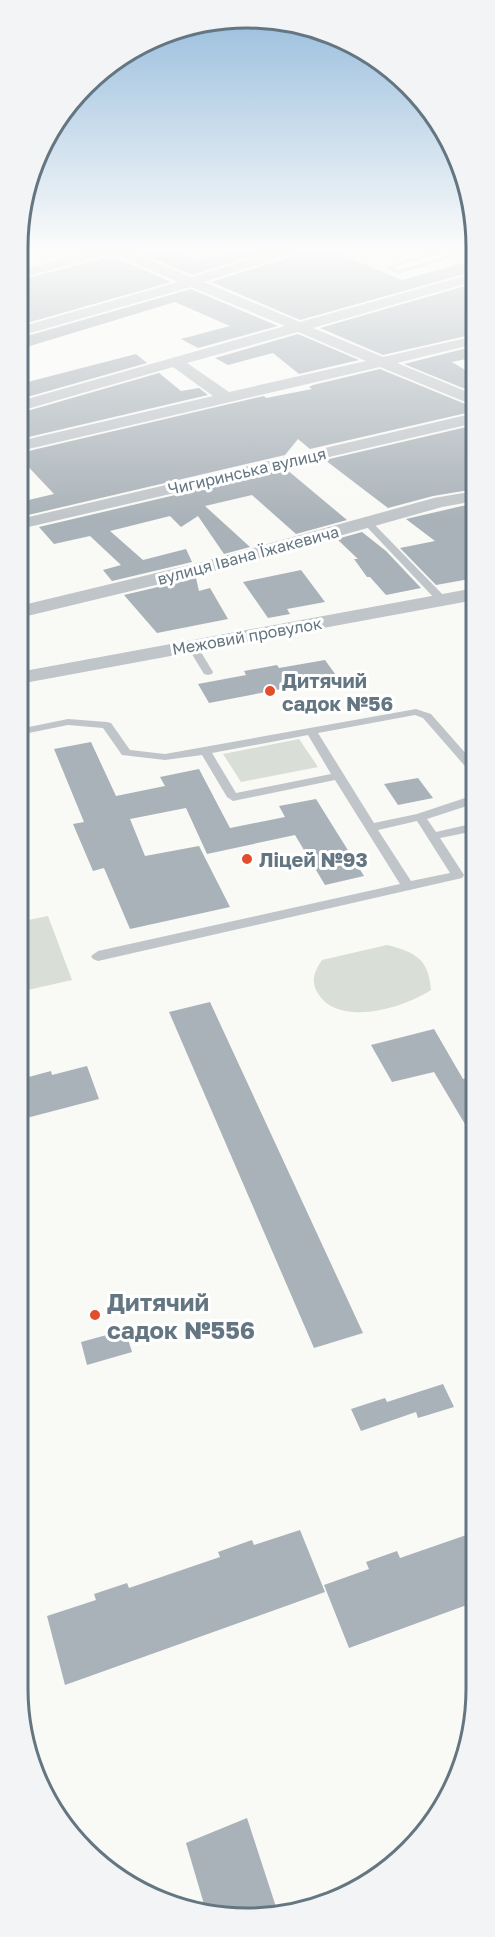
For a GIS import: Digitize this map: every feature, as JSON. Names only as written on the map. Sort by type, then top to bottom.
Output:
[{"type":"street","points":[[28,404],[254,340]]},
{"type":"street","points":[[329,340],[466,396]]},
{"type":"street","points":[[28,444],[466,342]]},
{"type":"street","points":[[175,362],[228,399]]},
{"type":"street","name":"Чигиринська вулиця","points":[[28,522],[466,420]]},
{"type":"street","name":"вулиця Івана Їжакевича","points":[[28,610],[211,566],[440,502],[466,498]]},
{"type":"street","name":"Межовий провулок","points":[[28,676],[466,596]]},
{"type":"lane","points":[[368,523],[441,600]]},
{"type":"lane","points":[[192,646],[208,672]]},
{"type":"lane","points":[[28,730],[68,722],[106,725],[126,753],[165,757],[416,712],[427,716],[466,761]]},
{"type":"lane","points":[[311,731],[408,886]]},
{"type":"lane","points":[[205,751],[233,797],[338,776]]},
{"type":"lane","points":[[370,828],[420,817],[466,802]]},
{"type":"lane","points":[[98,956],[458,875],[420,817]]},
{"type":"lane","points":[[433,836],[466,829]]},
{"type":"shaded area","points":[[299,739],[318,767],[241,782],[223,754]]},
{"type":"shaded area","points":[[48,916],[72,980],[28,990],[28,920]]},
{"type":"shaded area","points":[[387,945],[419,958],[430,979],[431,990],[389,1008],[357,1012],[329,1005],[319,995],[314,977],[322,960]]},
{"type":"building","points":[[28,340],[48,340],[28,347]]},
{"type":"building","points":[[184,340],[226,340],[198,348]]},
{"type":"building","points":[[276,340],[313,340],[359,360],[299,374],[273,353],[228,365],[215,358]]},
{"type":"building","points":[[349,340],[447,340],[383,355]]},
{"type":"building","points":[[466,348],[466,359],[452,362],[466,371],[466,389],[404,364]]},
{"type":"building","points":[[136,354],[147,363],[28,397],[28,382]]},
{"type":"building","points":[[380,369],[466,404],[466,413],[310,449],[298,439],[285,455],[28,515],[28,500],[54,494],[28,466],[28,451],[264,396],[266,398],[312,389],[309,387]]},
{"type":"building","points":[[159,373],[181,391],[199,388],[208,395],[28,437],[28,411]]},
{"type":"building","points":[[466,427],[466,490],[433,496],[388,508],[325,460]]},
{"type":"building","points":[[286,469],[347,520],[296,534],[252,495],[205,506],[250,547],[224,554],[198,516],[181,527],[170,516],[110,531],[143,560],[186,549],[192,562],[112,581],[103,570],[121,565],[90,536],[54,544],[39,527]]},
{"type":"building","points":[[466,505],[466,580],[436,585],[400,548],[435,541],[406,519]]},
{"type":"building","points":[[362,532],[386,551],[421,588],[386,595],[370,577],[367,577],[354,559],[358,559],[337,539]]},
{"type":"building","points":[[301,570],[325,602],[287,609],[290,614],[268,618],[243,582]]},
{"type":"building","points":[[196,578],[199,591],[210,588],[228,619],[157,633],[124,595]]},
{"type":"building","points":[[325,660],[338,678],[209,703],[198,684],[246,675],[244,671]]},
{"type":"building","points":[[91,742],[116,796],[165,786],[160,777],[199,769],[230,828],[285,817],[279,806],[316,799],[364,876],[325,885],[295,835],[207,854],[186,808],[130,819],[145,856],[199,846],[230,907],[130,929],[104,868],[93,871],[73,824],[84,822],[54,749]]},
{"type":"building","points":[[418,778],[433,798],[398,805],[384,784]]},
{"type":"building","points":[[210,1002],[363,1333],[314,1348],[169,1012]]},
{"type":"building","points":[[434,1029],[463,1079],[466,1078],[466,1126],[434,1072],[392,1082],[371,1045]]},
{"type":"building","points":[[87,1066],[99,1099],[28,1118],[28,1077],[51,1071],[52,1075]]},
{"type":"building","points":[[125,1330],[132,1352],[87,1365],[81,1342]]},
{"type":"building","points":[[443,1384],[454,1407],[418,1418],[416,1412],[361,1431],[351,1409],[385,1398],[387,1402]]},
{"type":"building","points":[[300,1530],[325,1592],[65,1685],[47,1616],[96,1600],[94,1594],[127,1583],[129,1588],[220,1557],[218,1552],[252,1540],[254,1545]]},
{"type":"building","points":[[466,1535],[466,1605],[349,1648],[324,1585],[369,1569],[366,1562],[397,1551],[400,1558]]},
{"type":"building","points":[[247,1818],[276,1907],[233,1908],[204,1904],[186,1843]]},
{"type":"place","name":"Дитячий садок №56","points":[[270,691]]},
{"type":"place","name":"Ліцей №93","points":[[247,859]]},
{"type":"place","name":"Дитячий садок №556","points":[[95,1315]]}]
